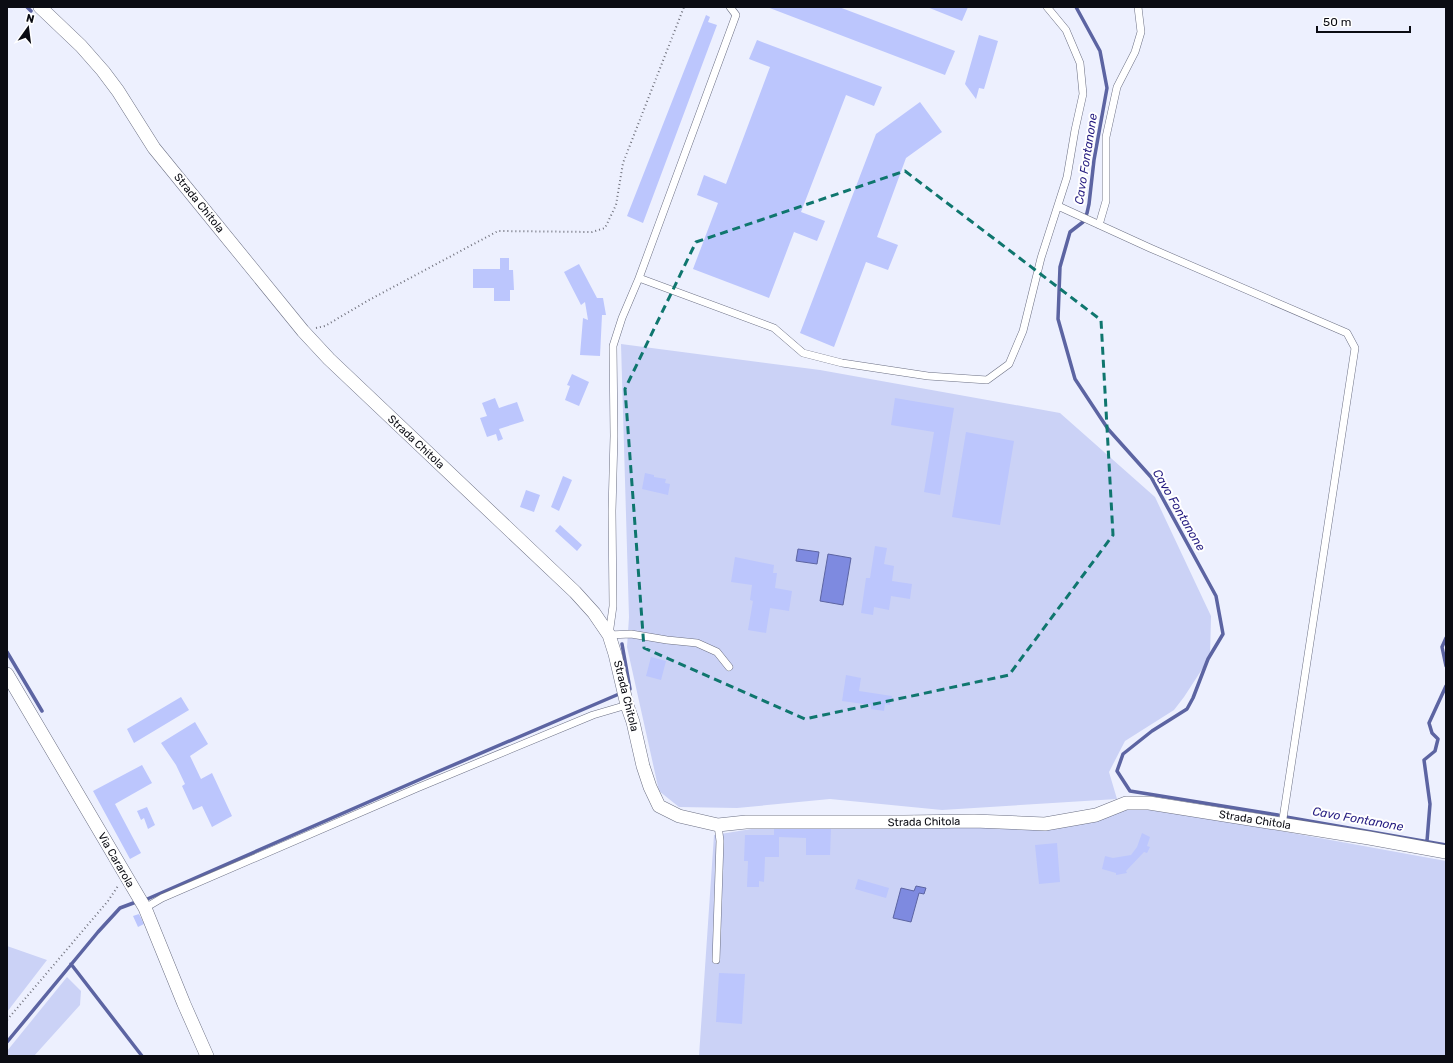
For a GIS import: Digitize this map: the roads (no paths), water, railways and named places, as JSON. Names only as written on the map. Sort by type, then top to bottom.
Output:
[{"type":"street","name":"Strada Chitola","points":[[40,7],[81,46],[103,71],[154,148],[303,331],[339,370],[575,592],[594,613],[609,635],[633,722],[645,773],[659,806],[679,816],[718,825],[746,822],[974,821],[1045,824],[1096,815],[1126,803],[1149,803],[1369,838],[1446,852]]},
{"type":"street","name":"Via Cararola","points":[[7,674],[145,908],[207,1056]]},
{"type":"lane","points":[[729,667],[717,652],[697,642],[667,640],[631,634],[609,635],[613,606],[613,346],[622,318],[639,278],[736,15],[730,7]]},
{"type":"lane","points":[[639,278],[774,328],[803,353],[842,363],[866,367],[928,376],[987,380],[1009,364],[1023,331],[1040,258],[1067,178],[1074,130],[1083,94],[1080,63],[1066,30],[1047,7]]},
{"type":"lane","points":[[1099,225],[1106,201],[1106,137],[1117,87],[1135,52],[1141,32],[1138,7]]},
{"type":"lane","points":[[1058,206],[1347,333],[1355,348],[1282,825]]},
{"type":"lane","points":[[145,908],[162,898],[425,785],[593,715],[628,705]]},
{"type":"lane","points":[[716,960],[720,841],[718,825]]},
{"type":"water","points":[[798,549],[819,552],[817,564],[796,561]]},
{"type":"water","points":[[828,554],[851,558],[843,605],[820,601]]},
{"type":"water","points":[[916,886],[926,888],[924,894],[919,893],[911,922],[893,918],[901,888],[914,891]]},
{"type":"waterway","points":[[27,7],[31,11]]},
{"type":"waterway","name":"Cavo Fontanone","points":[[1076,7],[1100,51],[1107,88],[1094,160],[1087,213],[1083,222],[1070,232],[1060,267],[1058,319],[1075,379],[1108,429],[1151,477],[1216,596],[1223,634],[1208,659],[1193,698],[1187,709],[1152,731],[1123,754],[1117,771],[1130,791],[1278,815]]},
{"type":"waterway","points":[[1446,638],[1442,647],[1446,666]]},
{"type":"waterway","points":[[622,644],[630,689]]},
{"type":"waterway","points":[[7,652],[42,711]]},
{"type":"waterway","points":[[1427,841],[1430,804],[1424,760],[1435,751],[1438,739],[1432,733],[1429,723],[1446,686]]},
{"type":"waterway","points":[[145,900],[619,694]]},
{"type":"waterway","name":"Cavo Fontanone","points":[[1286,817],[1446,845]]},
{"type":"waterway","points":[[7,1042],[98,932],[120,908],[136,902]]},
{"type":"waterway","points":[[71,964],[142,1056]]}]
